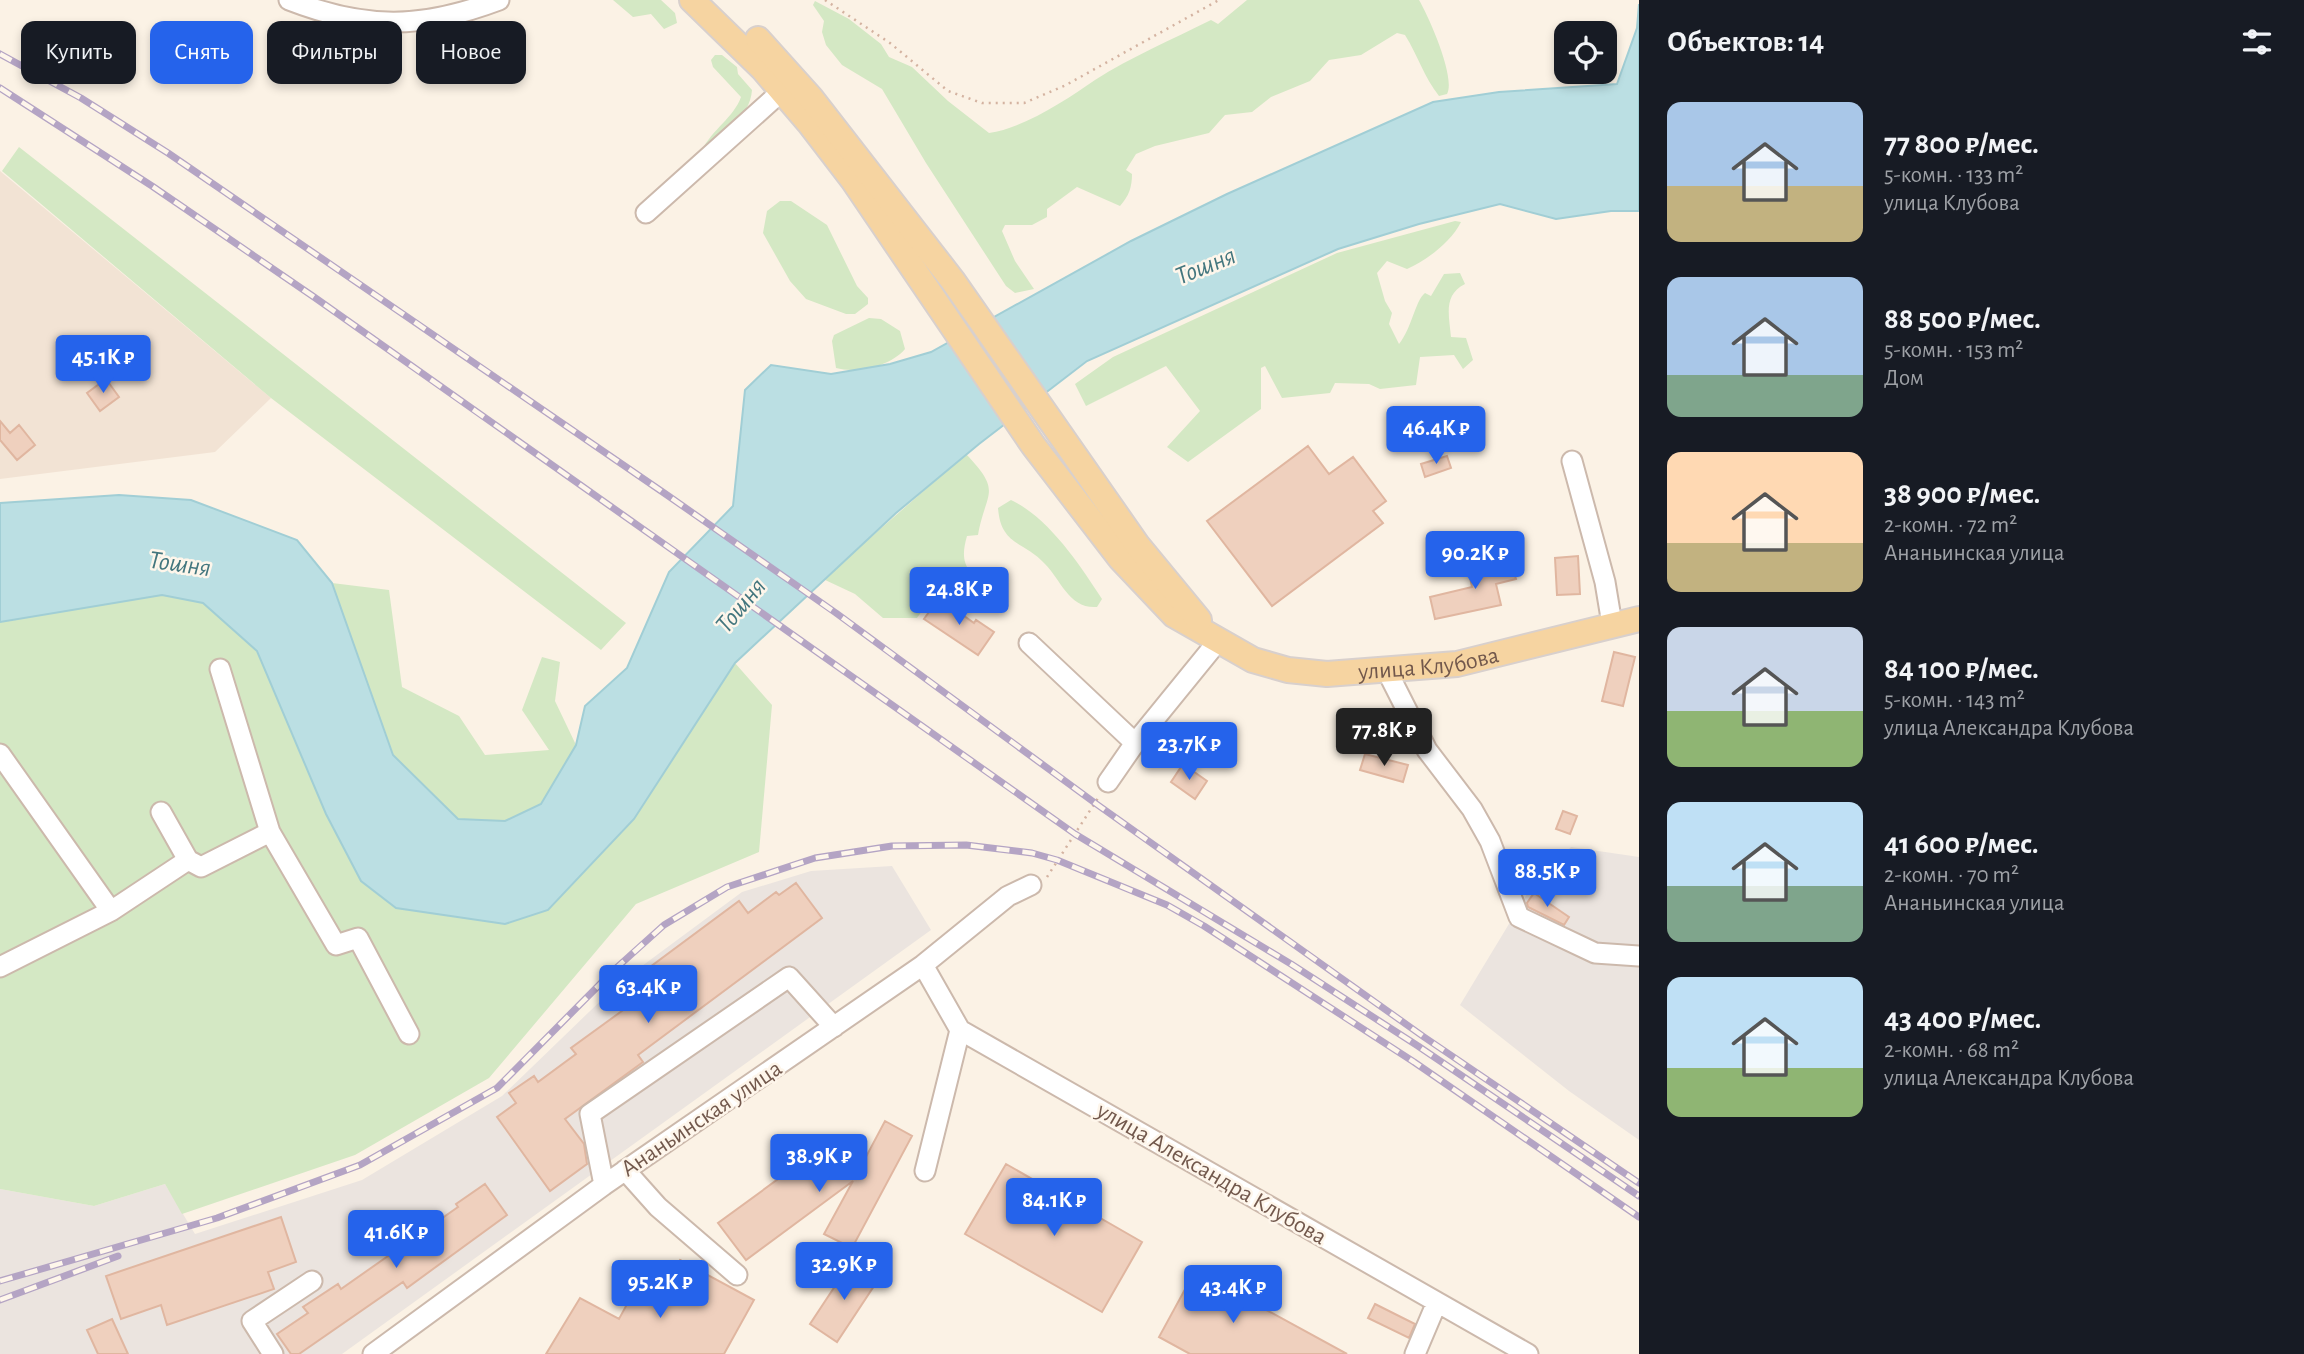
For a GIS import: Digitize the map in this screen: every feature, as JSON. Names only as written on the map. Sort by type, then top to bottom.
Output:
[{"type":"main road","name":"улица Клубова","points":[[692,0],[782,91],[853,180],[1033,444],[1147,590],[1174,615],[1253,660],[1288,670],[1327,674],[1387,671],[1491,657],[1639,619]]},
{"type":"main road","points":[[717,0],[804,89],[953,281],[1145,556],[1218,642]]},
{"type":"street","points":[[289,0],[379,24],[413,24],[446,18],[499,0]]},
{"type":"street","points":[[646,213],[782,91]]},
{"type":"street","points":[[1572,461],[1605,582],[1612,624]]},
{"type":"street","points":[[1108,782],[1135,743],[1218,642]]},
{"type":"street","points":[[1030,643],[1135,743]]},
{"type":"street","points":[[220,669],[270,832],[336,945],[358,937],[410,1034]]},
{"type":"street","points":[[1387,671],[1427,750],[1472,810],[1490,841],[1519,917],[1595,953],[1639,956]]},
{"type":"street","points":[[0,754],[111,911]]},
{"type":"street","points":[[162,811],[188,860],[201,867],[270,832]]},
{"type":"street","points":[[3,961],[111,911],[188,860]]},
{"type":"street","name":"Ананьинская улица","points":[[373,1354],[625,1170],[923,965],[1008,896],[1031,885]]},
{"type":"street","points":[[923,965],[960,1030],[925,1171]]},
{"type":"street","points":[[604,1185],[590,1114],[789,977],[834,1027]]},
{"type":"street","name":"улица Александра Клубова","points":[[960,1030],[1528,1354]]},
{"type":"street","points":[[625,1170],[658,1207],[737,1275]]},
{"type":"street","points":[[273,1354],[252,1321],[313,1280]]},
{"type":"street","points":[[1415,1354],[1437,1302]]},
{"type":"path","points":[[825,0],[890,43],[948,91],[982,103],[1024,103],[1066,85],[1219,0]]},
{"type":"path","points":[[1031,885],[1053,871],[1057,860],[1108,782]]},
{"type":"shaded area","points":[[0,171],[271,398],[215,452],[0,479]]},
{"type":"shaded area","points":[[1571,847],[1639,857],[1639,1140],[1569,1091],[1460,1005],[1530,889]]},
{"type":"shaded area","points":[[892,866],[931,930],[342,1354],[0,1354],[0,1189],[94,1206],[165,1184],[195,1234],[362,1180],[502,1096],[619,983],[742,892],[811,871]]},
{"type":"green space","points":[[613,0],[661,0],[675,13],[677,23],[664,29],[651,14],[633,17]]},
{"type":"green space","points":[[1247,0],[1419,0],[1445,62],[1449,86],[1447,94],[1439,96],[1434,89],[1405,35],[1397,33],[1361,55],[1329,60],[1310,81],[1271,97],[1252,112],[1225,115],[1209,133],[1155,146],[1136,154],[1126,170],[1132,174],[1131,183],[1128,195],[1120,206],[1077,187],[1047,209],[1047,217],[1032,225],[1005,225],[1002,231],[1015,261],[1034,289],[1015,293],[1006,286],[926,163],[882,89],[842,65],[826,45],[822,32],[824,21],[813,5],[815,1],[849,19],[881,44],[889,57],[912,67],[948,101],[989,133],[1030,119],[1152,48],[1211,20],[1218,24]]},
{"type":"green space","points":[[715,55],[722,55],[737,67],[738,74],[752,90],[741,117],[702,150],[741,97],[713,67],[711,60]]},
{"type":"green space","points":[[19,147],[626,623],[601,650],[271,398],[2,171]]},
{"type":"green space","points":[[780,201],[791,201],[827,225],[857,286],[868,298],[868,304],[855,314],[846,314],[806,299],[790,281],[763,233],[767,211]]},
{"type":"green space","points":[[1455,221],[1461,222],[1451,237],[1422,261],[1407,269],[1387,261],[1377,273],[1385,301],[1392,313],[1389,324],[1399,344],[1425,293],[1431,296],[1444,274],[1460,273],[1465,284],[1453,294],[1449,313],[1451,337],[1466,338],[1473,360],[1463,369],[1454,355],[1420,357],[1416,385],[1380,389],[1369,384],[1335,383],[1330,393],[1282,398],[1265,366],[1261,368],[1261,409],[1188,462],[1167,447],[1200,411],[1166,366],[1086,406],[1075,384],[1113,357],[1337,253]]},
{"type":"green space","points":[[869,318],[881,319],[900,331],[905,349],[891,360],[873,367],[854,370],[836,368],[832,341],[834,335]]},
{"type":"green space","points":[[966,454],[985,477],[989,492],[978,535],[967,536],[965,546],[965,560],[978,591],[970,602],[939,595],[929,602],[917,618],[883,618],[855,594],[823,579]]},
{"type":"green space","points":[[1011,500],[1051,530],[1102,599],[1097,607],[1087,606],[1072,598],[1045,564],[1015,542],[1004,530],[998,508]]},
{"type":"green space","points":[[332,583],[389,590],[402,687],[459,716],[485,755],[549,750],[522,710],[542,657],[560,662],[555,701],[576,745],[541,804],[505,821],[458,819],[393,755]]},
{"type":"green space","points":[[162,595],[203,603],[257,651],[326,814],[361,881],[396,908],[505,924],[634,819],[735,663],[772,705],[759,852],[636,904],[489,1078],[355,1155],[182,1214],[165,1184],[94,1206],[0,1189],[0,622]]},
{"type":"water","name":"Тошня","points":[[1639,4],[1639,211],[1611,211],[1556,219],[1500,204],[1419,224],[1338,249],[1087,361],[979,444],[896,513],[735,663],[634,819],[548,910],[505,924],[396,908],[361,881],[326,814],[257,651],[203,603],[162,595],[0,622],[0,503],[119,495],[191,500],[297,540],[332,583],[393,755],[458,819],[505,821],[541,804],[576,745],[585,706],[627,668],[669,572],[733,506],[745,390],[771,365],[831,374],[890,364],[931,352],[1131,241],[1227,194],[1433,102],[1499,92],[1617,84],[1637,28]]},
{"type":"building","points":[[106,379],[119,397],[100,411],[87,393]]},
{"type":"building","points":[[0,421],[10,433],[19,425],[35,445],[17,460],[0,440]]},
{"type":"building","points":[[1308,446],[1329,474],[1353,457],[1386,501],[1373,511],[1383,523],[1272,606],[1207,521]]},
{"type":"building","points":[[1447,456],[1451,468],[1425,477],[1421,464]]},
{"type":"building","points":[[1578,556],[1580,594],[1557,595],[1555,558]]},
{"type":"building","points":[[1500,558],[1501,564],[1511,561],[1516,579],[1496,584],[1501,605],[1435,619],[1430,597],[1472,587],[1469,573],[1480,570],[1478,563]]},
{"type":"building","points":[[939,598],[974,623],[976,620],[994,632],[978,655],[924,619]]},
{"type":"building","points":[[1614,652],[1635,657],[1623,706],[1602,701]]},
{"type":"building","points":[[1365,754],[1408,765],[1403,782],[1360,770]]},
{"type":"building","points":[[1183,764],[1207,781],[1195,799],[1171,782]]},
{"type":"building","points":[[1563,811],[1577,816],[1570,834],[1556,829]]},
{"type":"building","points":[[796,883],[822,918],[638,1055],[643,1062],[565,1119],[584,1144],[587,1164],[550,1191],[497,1117],[516,1103],[509,1093],[534,1076],[538,1082],[576,1054],[571,1048],[626,1008],[615,993],[739,901],[748,913],[776,892],[779,895]]},
{"type":"building","points":[[1534,893],[1569,917],[1564,925],[1528,907],[1527,903]]},
{"type":"building","points":[[885,1121],[912,1136],[852,1248],[824,1234],[853,1181],[746,1260],[718,1223],[833,1139],[858,1172]]},
{"type":"building","points":[[1006,1164],[1142,1242],[1102,1312],[965,1234]]},
{"type":"building","points":[[485,1184],[507,1215],[407,1288],[403,1282],[299,1354],[291,1354],[277,1334],[308,1313],[303,1307],[338,1284],[341,1289],[458,1207],[456,1204]]},
{"type":"building","points":[[281,1217],[296,1262],[268,1272],[274,1289],[167,1325],[161,1305],[121,1319],[106,1276]]},
{"type":"building","points":[[680,1260],[754,1300],[724,1354],[546,1354],[580,1298],[619,1319],[632,1295],[643,1301],[656,1277],[667,1283]]},
{"type":"building","points":[[851,1262],[878,1280],[837,1342],[810,1324]]},
{"type":"building","points":[[1195,1271],[1347,1354],[1190,1354],[1159,1337]]},
{"type":"building","points":[[1375,1304],[1415,1324],[1409,1338],[1368,1318]]},
{"type":"building","points":[[112,1319],[128,1354],[98,1354],[87,1330]]},
{"type":"railway","points":[[0,54],[81,98],[168,153],[667,495],[836,613],[1095,803],[1424,1037],[1639,1183]]},
{"type":"railway","points":[[0,88],[152,186],[314,297],[1075,834],[1291,964],[1418,1046],[1639,1196]]},
{"type":"railway","points":[[0,1281],[217,1218],[360,1165],[497,1088],[614,970],[664,925],[727,887],[815,858],[892,846],[966,845],[1032,853],[1057,860],[1167,905],[1204,926],[1414,1062],[1639,1217]]},
{"type":"railway","points":[[0,1300],[118,1256]]}]
